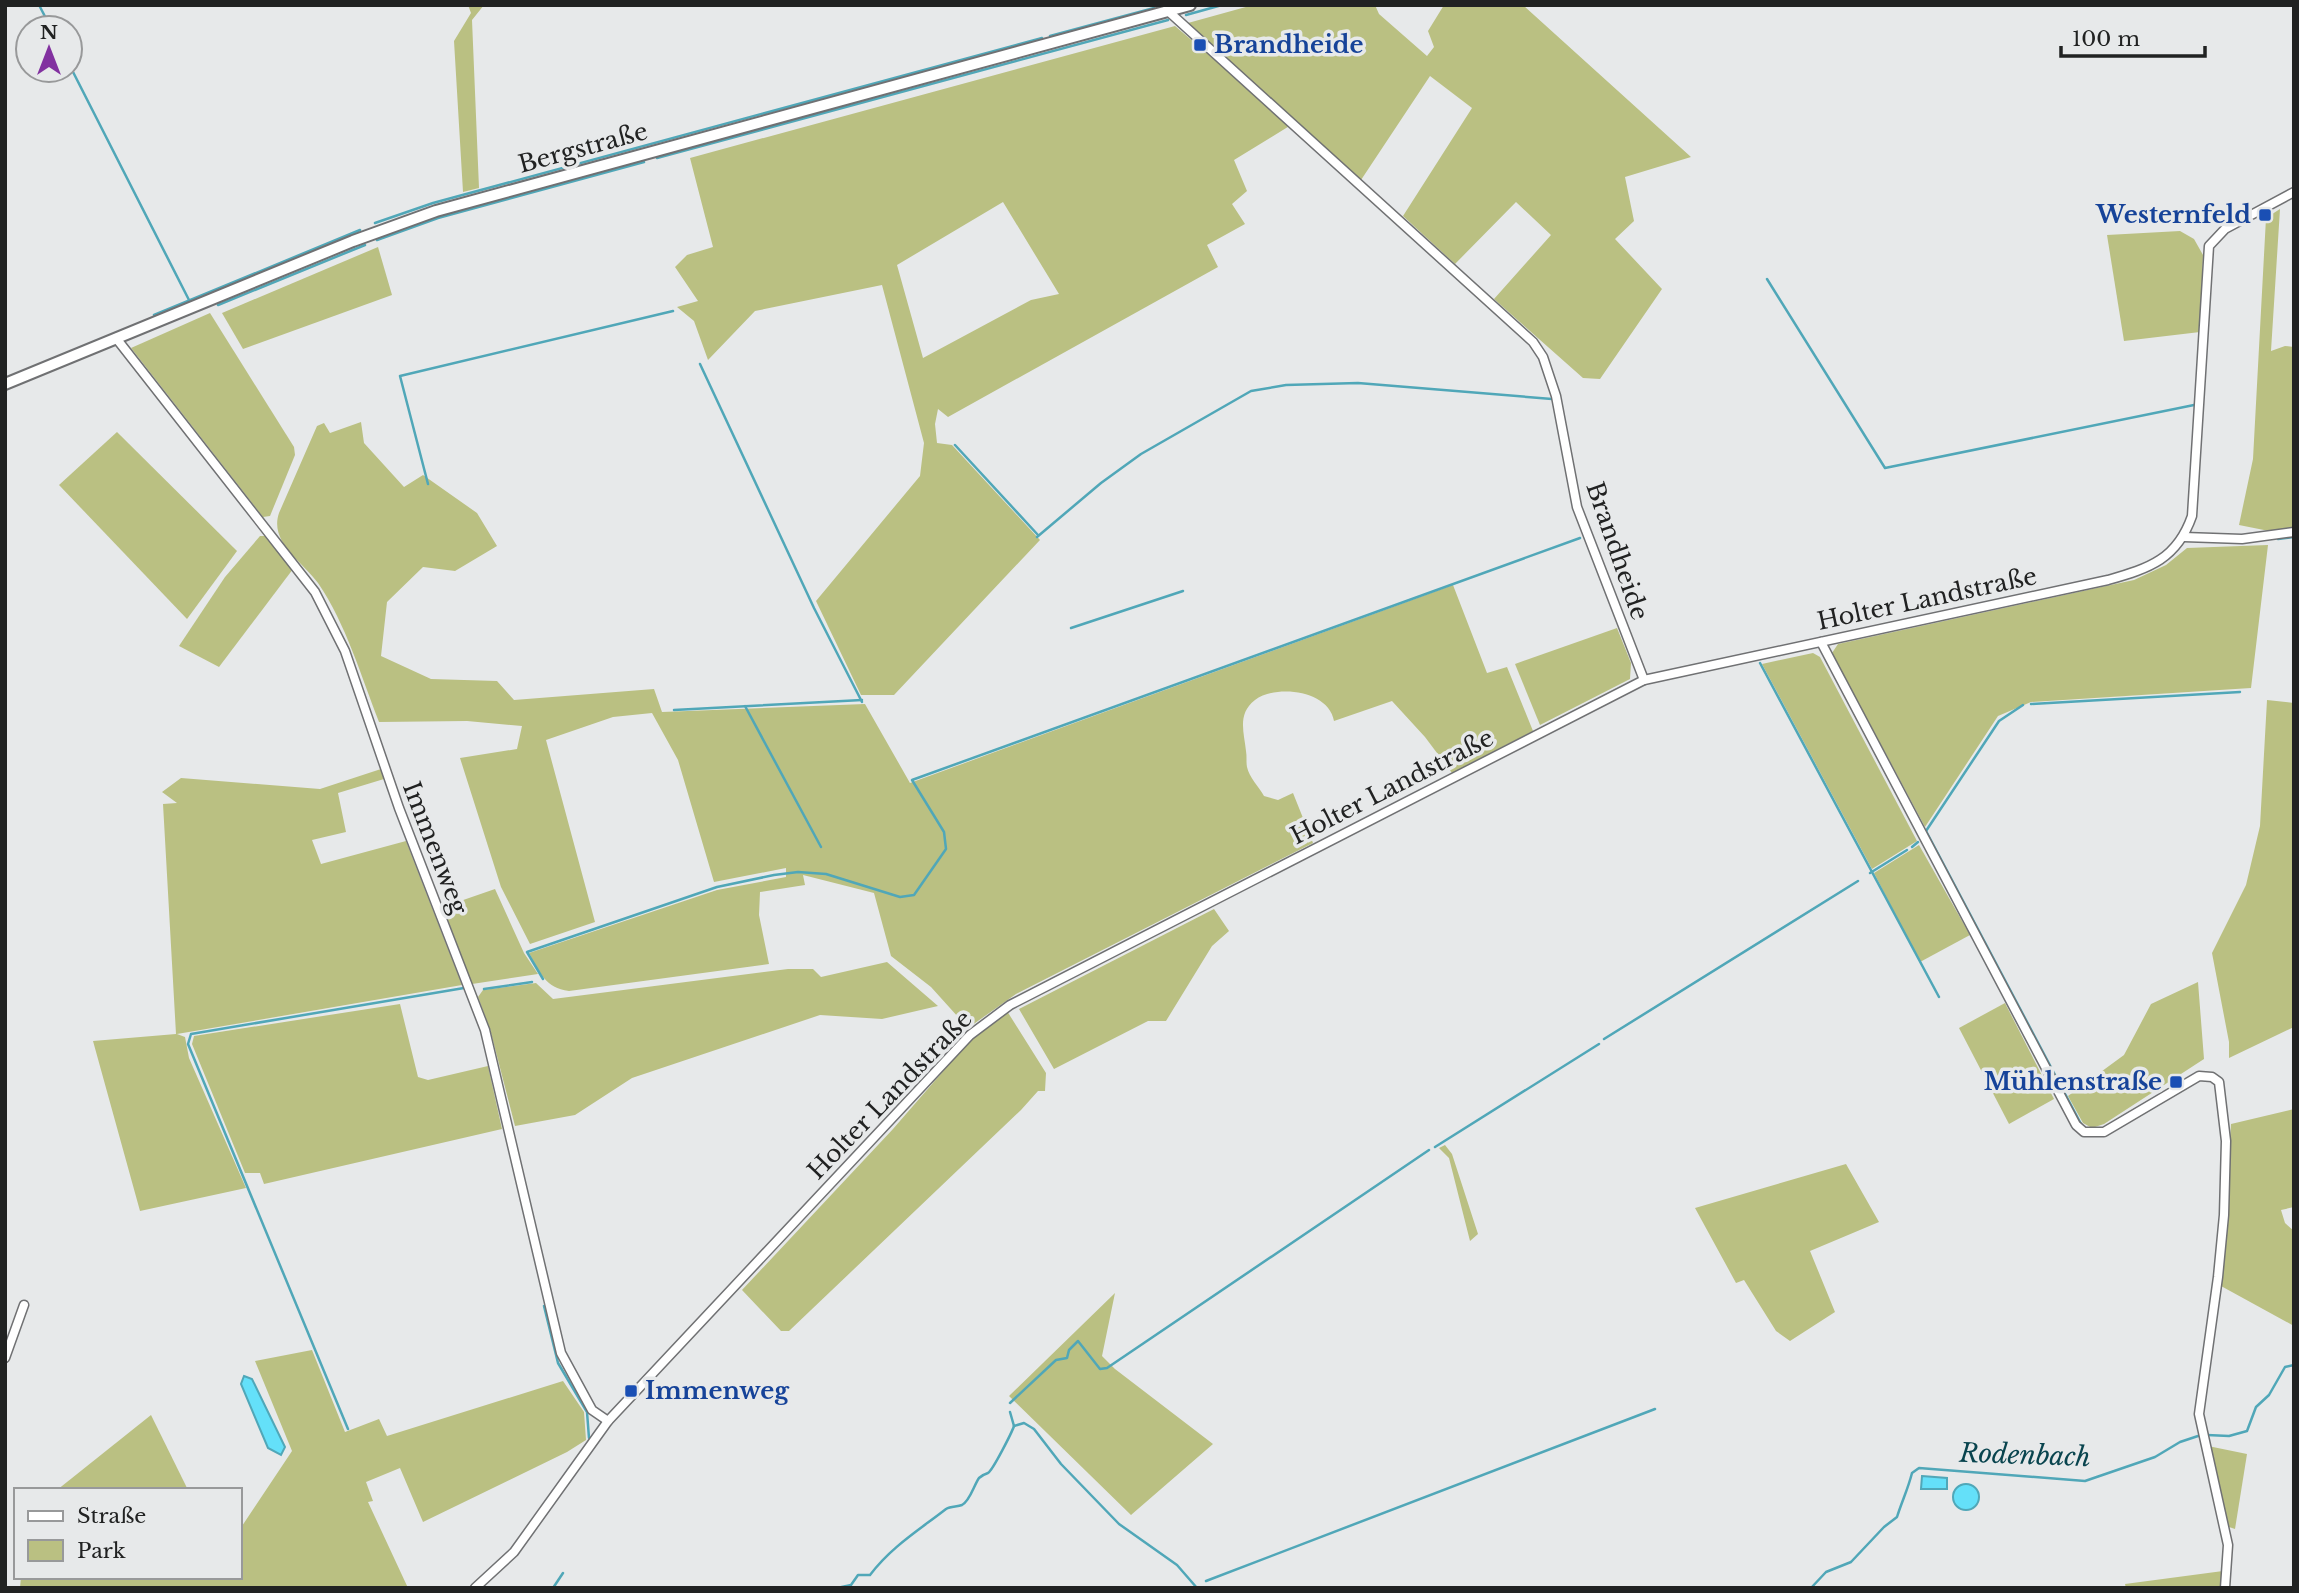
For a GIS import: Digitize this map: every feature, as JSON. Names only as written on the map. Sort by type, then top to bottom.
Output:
[{"type":"street","name":"Bergstraße","points":[[5,384],[354,241],[436,211],[1190,5]]},
{"type":"street","name":"Brandheide","points":[[1168,11],[1533,342],[1543,357],[1556,396],[1577,508],[1644,680]]},
{"type":"street","name":"Holter Landstraße","points":[[475,1588],[514,1552],[608,1421],[970,1035],[1010,1005],[1644,680],[2145,570],[2162,560],[2184,537],[2192,516],[2197,475],[2209,246],[2214,237],[2225,229],[2294,192]]},
{"type":"street","name":"Immenweg","points":[[116,338],[316,592],[345,651],[399,808],[485,1030],[561,1353],[592,1410],[608,1421]]},
{"type":"street","points":[[2184,537],[2242,538],[2294,532]]},
{"type":"street","points":[[1821,642],[2076,1125],[2084,1132],[2104,1132],[2199,1076],[2212,1077],[2219,1082],[2226,1141],[2224,1215],[2218,1277],[2199,1402],[2200,1429],[2228,1545],[2225,1588]]},
{"type":"street","points":[[5,1358],[24,1305]]},
{"type":"green space","points":[[468,5],[484,5],[472,20],[479,188],[463,192],[454,41],[471,13]]},
{"type":"green space","points":[[1253,5],[1375,5],[1379,14],[1427,56],[1434,47],[1428,31],[1444,5],[1523,5],[1691,157],[1625,177],[1634,221],[1615,239],[1662,289],[1600,379],[1583,378],[1494,299],[1551,235],[1516,202],[1455,264],[1403,216],[1472,108],[1430,76],[1361,180],[1188,23]]},
{"type":"green space","points":[[1175,26],[1291,125],[1234,160],[1247,191],[1232,204],[1245,224],[1207,245],[1218,267],[948,417],[938,409],[935,424],[937,443],[952,445],[1040,540],[894,695],[861,695],[816,601],[920,476],[924,443],[882,285],[755,311],[708,360],[694,321],[677,307],[698,301],[675,267],[687,255],[713,247],[690,158]],"holes":[[[1003,202],[1059,294],[1031,300],[923,358],[897,265]]]},
{"type":"green space","points":[[2280,209],[2271,351],[2285,346],[2294,347],[2294,529],[2274,532],[2239,525],[2253,459],[2266,218]]},
{"type":"green space","points":[[2180,231],[2194,239],[2203,255],[2200,332],[2124,341],[2107,235]]},
{"type":"green space","points":[[378,247],[392,295],[243,349],[222,313]]},
{"type":"green space","points":[[210,313],[294,447],[295,455],[270,516],[263,517],[131,348]]},
{"type":"green space","points":[[361,422],[364,443],[404,487],[423,475],[477,513],[497,546],[455,571],[423,567],[387,602],[381,656],[431,679],[497,681],[514,700],[654,689],[662,712],[865,704],[910,783],[1453,585],[1487,673],[1507,667],[1533,731],[1452,773],[1425,737],[1392,701],[1334,721],[1322,702],[1312,697],[1288,691],[1264,695],[1249,705],[1244,717],[1248,771],[1264,796],[1278,800],[1293,793],[1313,843],[1016,994],[968,1028],[931,987],[891,956],[874,893],[803,875],[805,885],[760,892],[759,915],[769,964],[569,991],[561,989],[544,978],[529,953],[717,890],[786,877],[786,868],[714,882],[678,760],[652,713],[613,717],[546,740],[595,922],[530,944],[501,887],[460,758],[517,749],[522,726],[467,721],[379,722],[337,616],[318,583],[289,551],[279,533],[279,513],[317,426],[324,423],[330,433]]},
{"type":"green space","points":[[117,432],[237,551],[187,619],[59,485]]},
{"type":"green space","points":[[260,536],[265,536],[293,569],[219,667],[179,646],[225,577]]},
{"type":"green space","points":[[2268,545],[2251,688],[2031,702],[1998,716],[1925,827],[1832,653],[1838,644],[2134,580],[2166,565],[2187,548]]},
{"type":"green space","points":[[1617,628],[1631,663],[1630,679],[1540,725],[1515,664]]},
{"type":"green space","points":[[1813,653],[1820,657],[1917,841],[1872,869],[1762,664]]},
{"type":"green space","points":[[2267,700],[2294,703],[2294,1027],[2229,1058],[2229,1042],[2212,953],[2246,885],[2260,826]]},
{"type":"green space","points":[[381,769],[384,779],[338,793],[346,832],[312,840],[321,864],[406,841],[462,985],[177,1034],[185,1037],[189,1058],[246,1188],[140,1211],[93,1041],[176,1034],[163,804],[177,803],[162,792],[181,778],[320,789]]},
{"type":"green space","points":[[1919,845],[1970,935],[1920,962],[1874,873]]},
{"type":"green space","points":[[495,889],[524,953],[538,974],[472,984],[443,907]]},
{"type":"green space","points":[[1214,909],[1229,931],[1212,946],[1166,1021],[1148,1021],[1054,1069],[1019,1009]]},
{"type":"green space","points":[[887,962],[938,1006],[882,1019],[820,1015],[632,1078],[575,1115],[515,1126],[490,1029],[478,997],[483,990],[536,983],[553,999],[788,969],[813,969],[821,977]]},
{"type":"green space","points":[[2198,982],[2204,1059],[2104,1124],[2092,1128],[2083,1123],[2068,1096],[2124,1055],[2151,1004]]},
{"type":"green space","points":[[2005,1003],[2054,1099],[2009,1124],[1959,1028]]},
{"type":"green space","points":[[400,1004],[418,1077],[428,1080],[488,1066],[502,1129],[264,1184],[260,1173],[245,1173],[192,1044],[194,1036]]},
{"type":"green space","points":[[1007,1011],[1046,1073],[1045,1091],[1038,1091],[789,1331],[781,1331],[742,1290],[893,1129],[972,1038]]},
{"type":"green space","points":[[2294,1109],[2294,1207],[2281,1210],[2285,1223],[2294,1231],[2294,1326],[2221,1286],[2231,1124]]},
{"type":"green space","points":[[1445,1145],[1452,1154],[1478,1234],[1470,1241],[1449,1158],[1439,1148]]},
{"type":"green space","points":[[1846,1164],[1879,1222],[1810,1251],[1835,1312],[1790,1341],[1776,1331],[1744,1280],[1736,1283],[1695,1208]]},
{"type":"green space","points":[[1115,1293],[1102,1356],[1115,1369],[1213,1444],[1131,1515],[1009,1396]]},
{"type":"green space","points":[[312,1350],[345,1432],[379,1419],[387,1436],[563,1381],[584,1412],[586,1440],[567,1452],[423,1522],[400,1468],[366,1482],[373,1501],[368,1502],[408,1588],[20,1588],[21,1579],[242,1579],[242,1526],[292,1451],[255,1361]]},
{"type":"green space","points":[[151,1415],[187,1488],[60,1488]]},
{"type":"green space","points":[[2208,1446],[2247,1454],[2235,1529],[2229,1527]]},
{"type":"green space","points":[[2223,1571],[2220,1588],[2126,1588],[2125,1584]]},
{"type":"water","points":[[244,1376],[252,1379],[285,1447],[281,1455],[268,1448],[241,1384]]},
{"type":"water","points":[[1922,1476],[1947,1478],[1947,1489],[1921,1489]]},
{"type":"water","points":[[1966,1484],[1975,1488],[1979,1497],[1975,1506],[1966,1510],[1957,1506],[1953,1497],[1957,1488]]},
{"type":"waterway","points":[[39,5],[44,14]]},
{"type":"waterway","points":[[1186,15],[1222,5]]},
{"type":"waterway","points":[[1050,36],[1154,8]]},
{"type":"waterway","points":[[657,158],[1168,20]]},
{"type":"waterway","points":[[375,223],[433,203],[1042,38]]},
{"type":"waterway","points":[[79,84],[189,300]]},
{"type":"waterway","points":[[377,240],[438,218],[644,162]]},
{"type":"waterway","points":[[154,315],[360,230]]},
{"type":"waterway","points":[[218,305],[365,245]]},
{"type":"waterway","points":[[1767,279],[1885,468],[2194,405]]},
{"type":"waterway","points":[[428,484],[400,376],[673,311]]},
{"type":"waterway","points":[[700,364],[814,608],[862,702]]},
{"type":"waterway","points":[[1037,537],[1101,483],[1141,454],[1251,391],[1286,385],[1358,383],[1552,399]]},
{"type":"waterway","points":[[955,445],[1038,535]]},
{"type":"waterway","points":[[2278,539],[2294,537]]},
{"type":"waterway","points":[[543,979],[527,952],[717,887],[798,872],[826,874],[900,897],[914,895],[946,849],[944,832],[912,780],[1580,538]]},
{"type":"waterway","points":[[1071,628],[1183,591]]},
{"type":"waterway","points":[[1760,663],[1939,997]]},
{"type":"waterway","points":[[2031,704],[2240,692]]},
{"type":"waterway","points":[[674,710],[862,700]]},
{"type":"waterway","points":[[1926,831],[1999,721],[2023,705]]},
{"type":"waterway","points":[[745,706],[821,847]]},
{"type":"waterway","points":[[1926,831],[2081,1124]]},
{"type":"waterway","points":[[1912,847],[1918,842]]},
{"type":"waterway","points":[[1870,873],[1907,850]]},
{"type":"waterway","points":[[1604,1039],[1858,881]]},
{"type":"waterway","points":[[484,989],[532,982]]},
{"type":"waterway","points":[[348,1429],[188,1044],[191,1034],[464,988]]},
{"type":"waterway","points":[[1435,1147],[1599,1044]]},
{"type":"waterway","points":[[1010,1403],[1056,1360],[1067,1358],[1069,1350],[1078,1341],[1100,1369],[1107,1368],[1429,1150]]},
{"type":"waterway","points":[[544,1306],[558,1363],[587,1412],[589,1438]]},
{"type":"waterway","name":"Rodenbach","points":[[2207,1435],[2229,1436],[2247,1431],[2256,1407],[2269,1395],[2285,1367],[2294,1365]]},
{"type":"waterway","points":[[1206,1581],[1655,1409]]},
{"type":"waterway","points":[[1010,1412],[1014,1426]]},
{"type":"waterway","name":"Rodenbach","points":[[1014,1426],[1024,1423],[1034,1429],[1061,1464],[1119,1524],[1177,1565],[1197,1588]]},
{"type":"waterway","name":"Rodenbach","points":[[837,1588],[851,1585],[858,1575],[870,1575],[896,1547],[946,1509],[965,1503],[979,1478],[988,1473],[994,1465],[1014,1426]]},
{"type":"waterway","name":"Rodenbach","points":[[1811,1588],[1826,1572],[1851,1562],[1897,1517],[1912,1473],[1919,1468],[2085,1481],[2155,1457],[2180,1442],[2201,1435]]},
{"type":"waterway","points":[[553,1588],[563,1573]]},
{"type":"place","name":"Brandheide","points":[[1200,45]]},
{"type":"place","name":"Westernfeld","points":[[2265,215]]},
{"type":"place","name":"Mühlenstraße","points":[[2176,1082]]},
{"type":"place","name":"Immenweg","points":[[631,1391]]}]
